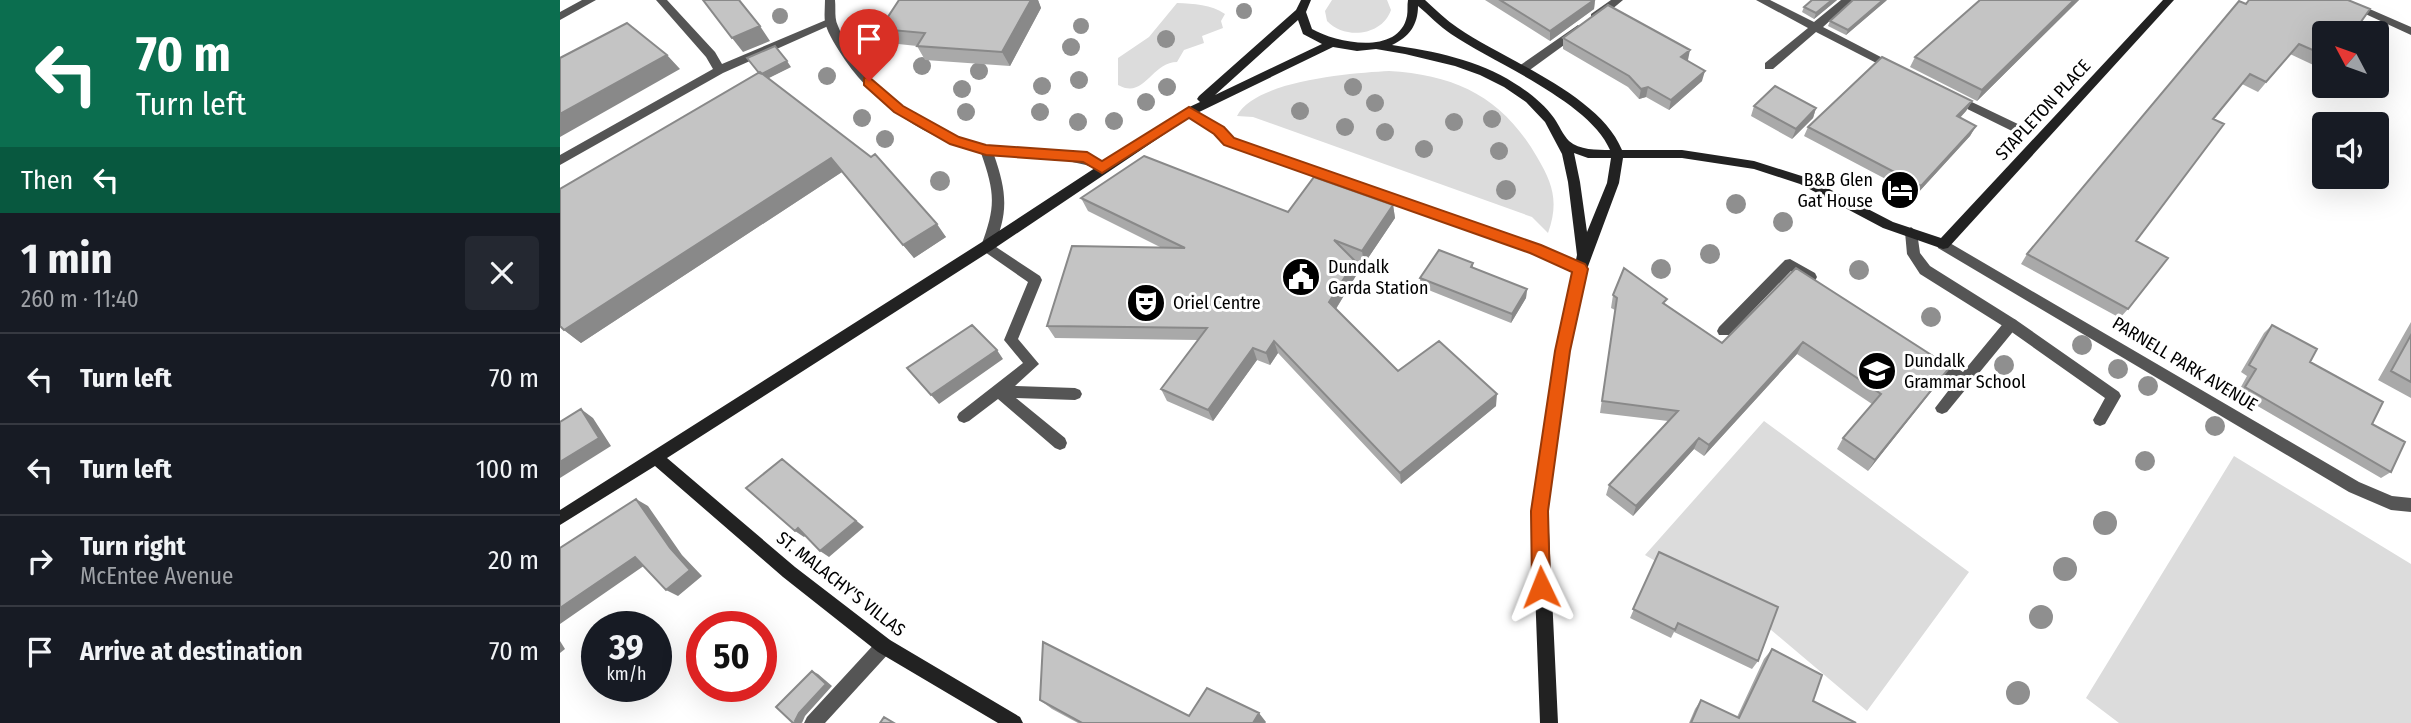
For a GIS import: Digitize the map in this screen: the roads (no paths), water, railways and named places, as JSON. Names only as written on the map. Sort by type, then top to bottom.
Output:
[{"type":"main road","points":[[1378,46],[1405,31],[1412,21],[1415,0],[1455,31],[1523,69],[1586,110],[1609,132],[1617,152],[1606,208],[1582,262],[1563,351],[1540,511],[1549,723]]},
{"type":"main road","name":"STAPLETON PLACE","points":[[1943,244],[2169,0]]},
{"type":"main road","points":[[1304,6],[1307,31],[1329,45],[1345,48],[1378,46],[1433,55],[1493,75],[1542,113],[1564,144],[1582,262]]},
{"type":"main road","points":[[1189,112],[1304,6]]},
{"type":"main road","points":[[560,518],[988,246],[1189,112],[1329,45]]},
{"type":"main road","points":[[1564,144],[1588,154],[1682,154],[1754,166],[1804,181],[1888,225],[1943,244]]},
{"type":"main road","name":"ST. MALACHY'S VILLAS","points":[[657,458],[789,572],[884,646],[1014,723]]},
{"type":"street","points":[[560,16],[591,0]]},
{"type":"street","points":[[661,0],[711,55],[719,70]]},
{"type":"street","points":[[1523,69],[1618,0]]},
{"type":"street","points":[[1761,0],[1909,75]]},
{"type":"street","points":[[1769,66],[1848,0]]},
{"type":"street","points":[[2340,0],[2411,31]]},
{"type":"street","points":[[560,160],[832,9],[846,53],[869,81],[898,109],[954,141],[986,150],[1087,157],[1102,168]]},
{"type":"street","points":[[1945,92],[2016,128]]},
{"type":"street","points":[[1189,112],[1219,131],[1229,142],[1535,249],[1582,262]]},
{"type":"street","points":[[964,417],[1032,364],[1011,340],[1035,280],[988,246],[997,220],[1001,192],[986,150]]},
{"type":"street","points":[[1910,232],[1914,254],[1925,270],[2011,324],[2114,396],[2101,420]]},
{"type":"street","name":"PARNELL PARK AVENUE","points":[[1943,244],[2354,486],[2391,503],[2411,505]]},
{"type":"street","points":[[1724,331],[1790,264],[1822,286]]},
{"type":"street","points":[[1942,408],[2011,324]]},
{"type":"street","points":[[1921,352],[1965,381]]},
{"type":"street","points":[[998,391],[1075,394]]},
{"type":"street","points":[[998,391],[1060,443]]},
{"type":"street","points":[[813,723],[884,646]]},
{"type":"place","name":"B&B Glen Gat House","points":[[1900,190]]},
{"type":"place","name":"Dundalk Garda Station","points":[[1301,277]]},
{"type":"place","name":"Oriel Centre","points":[[1146,303]]},
{"type":"place","name":"Dundalk Grammar School","points":[[1877,371]]}]
